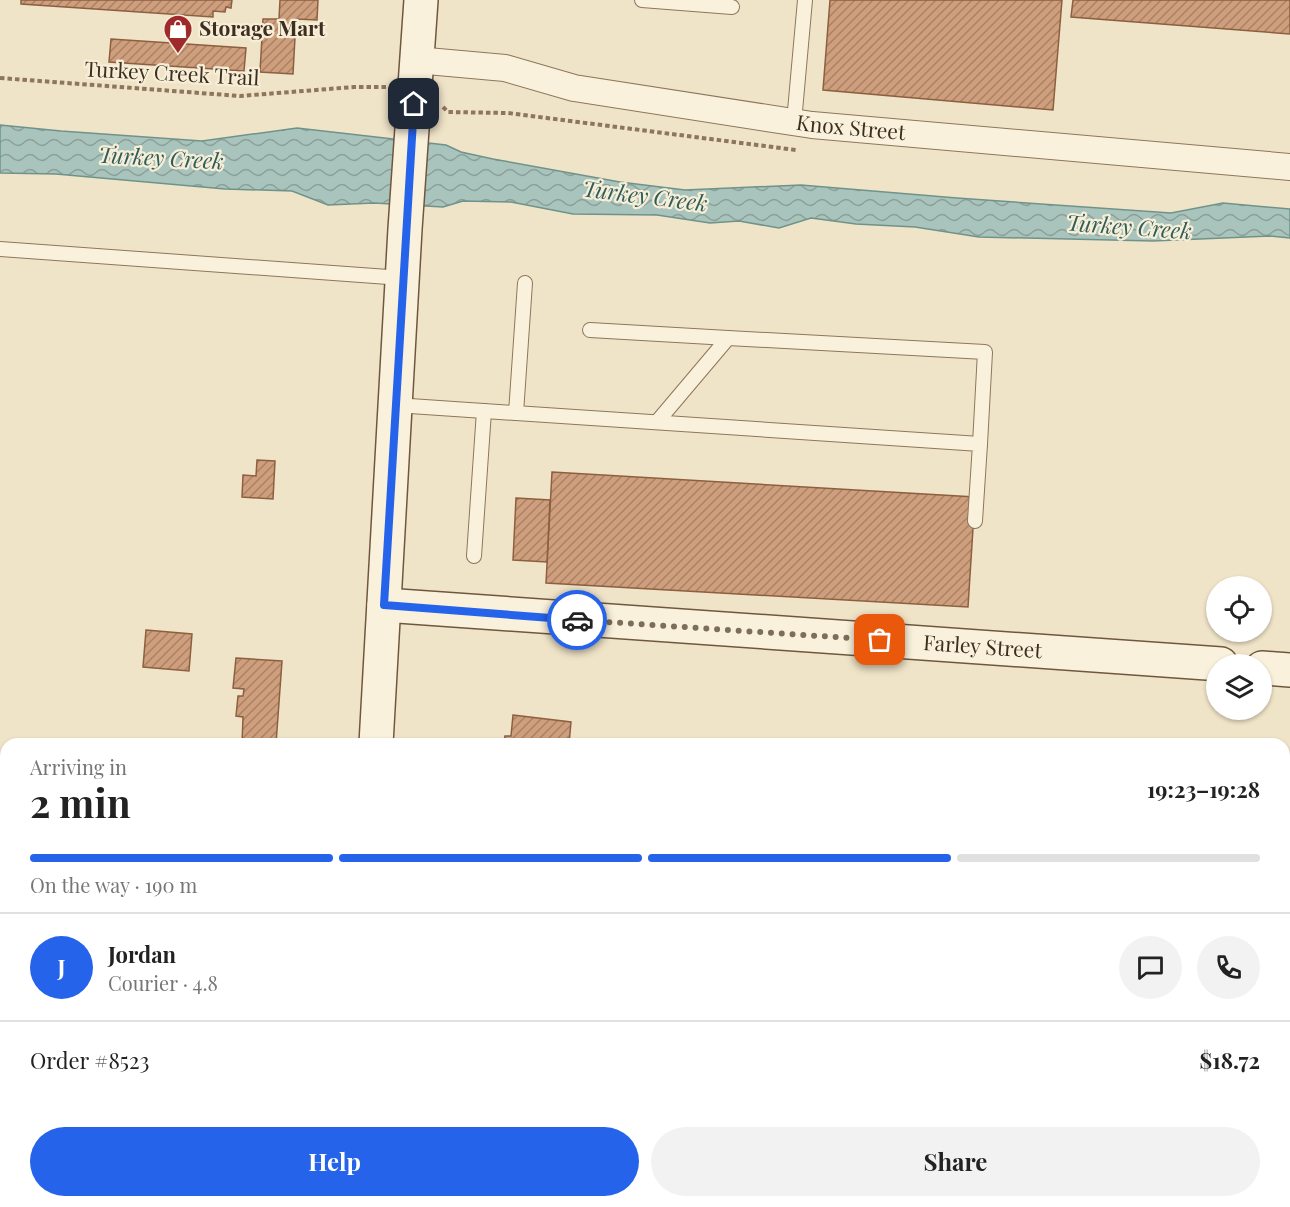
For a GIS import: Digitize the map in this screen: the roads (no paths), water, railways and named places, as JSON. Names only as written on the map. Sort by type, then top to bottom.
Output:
[{"type":"street","points":[[376,738],[405,229],[421,0]]},
{"type":"street","name":"Knox Street","points":[[415,89],[505,68],[574,88],[794,122],[1290,167]]},
{"type":"street","name":"Farley Street","points":[[384,605],[1206,663]]},
{"type":"street","points":[[1272,669],[1290,670]]},
{"type":"lane","points":[[642,0],[732,7]]},
{"type":"lane","points":[[794,122],[805,0]]},
{"type":"lane","points":[[0,249],[403,278]]},
{"type":"lane","points":[[516,413],[525,283]]},
{"type":"lane","points":[[590,330],[985,352],[975,521]]},
{"type":"lane","points":[[657,422],[728,338]]},
{"type":"lane","points":[[395,405],[980,444]]},
{"type":"lane","points":[[474,556],[484,411]]},
{"type":"water","name":"Turkey Creek","points":[[0,125],[202,141],[297,128],[446,145],[461,152],[493,159],[620,182],[685,190],[801,185],[1171,213],[1223,203],[1290,209],[1290,238],[1270,236],[1153,241],[979,237],[915,227],[856,224],[811,218],[779,228],[739,221],[710,223],[657,215],[573,214],[511,202],[463,201],[443,207],[374,203],[328,205],[292,191],[225,189],[56,174],[0,173]]},
{"type":"place","name":"Storage Mart","points":[[178,54]]}]
